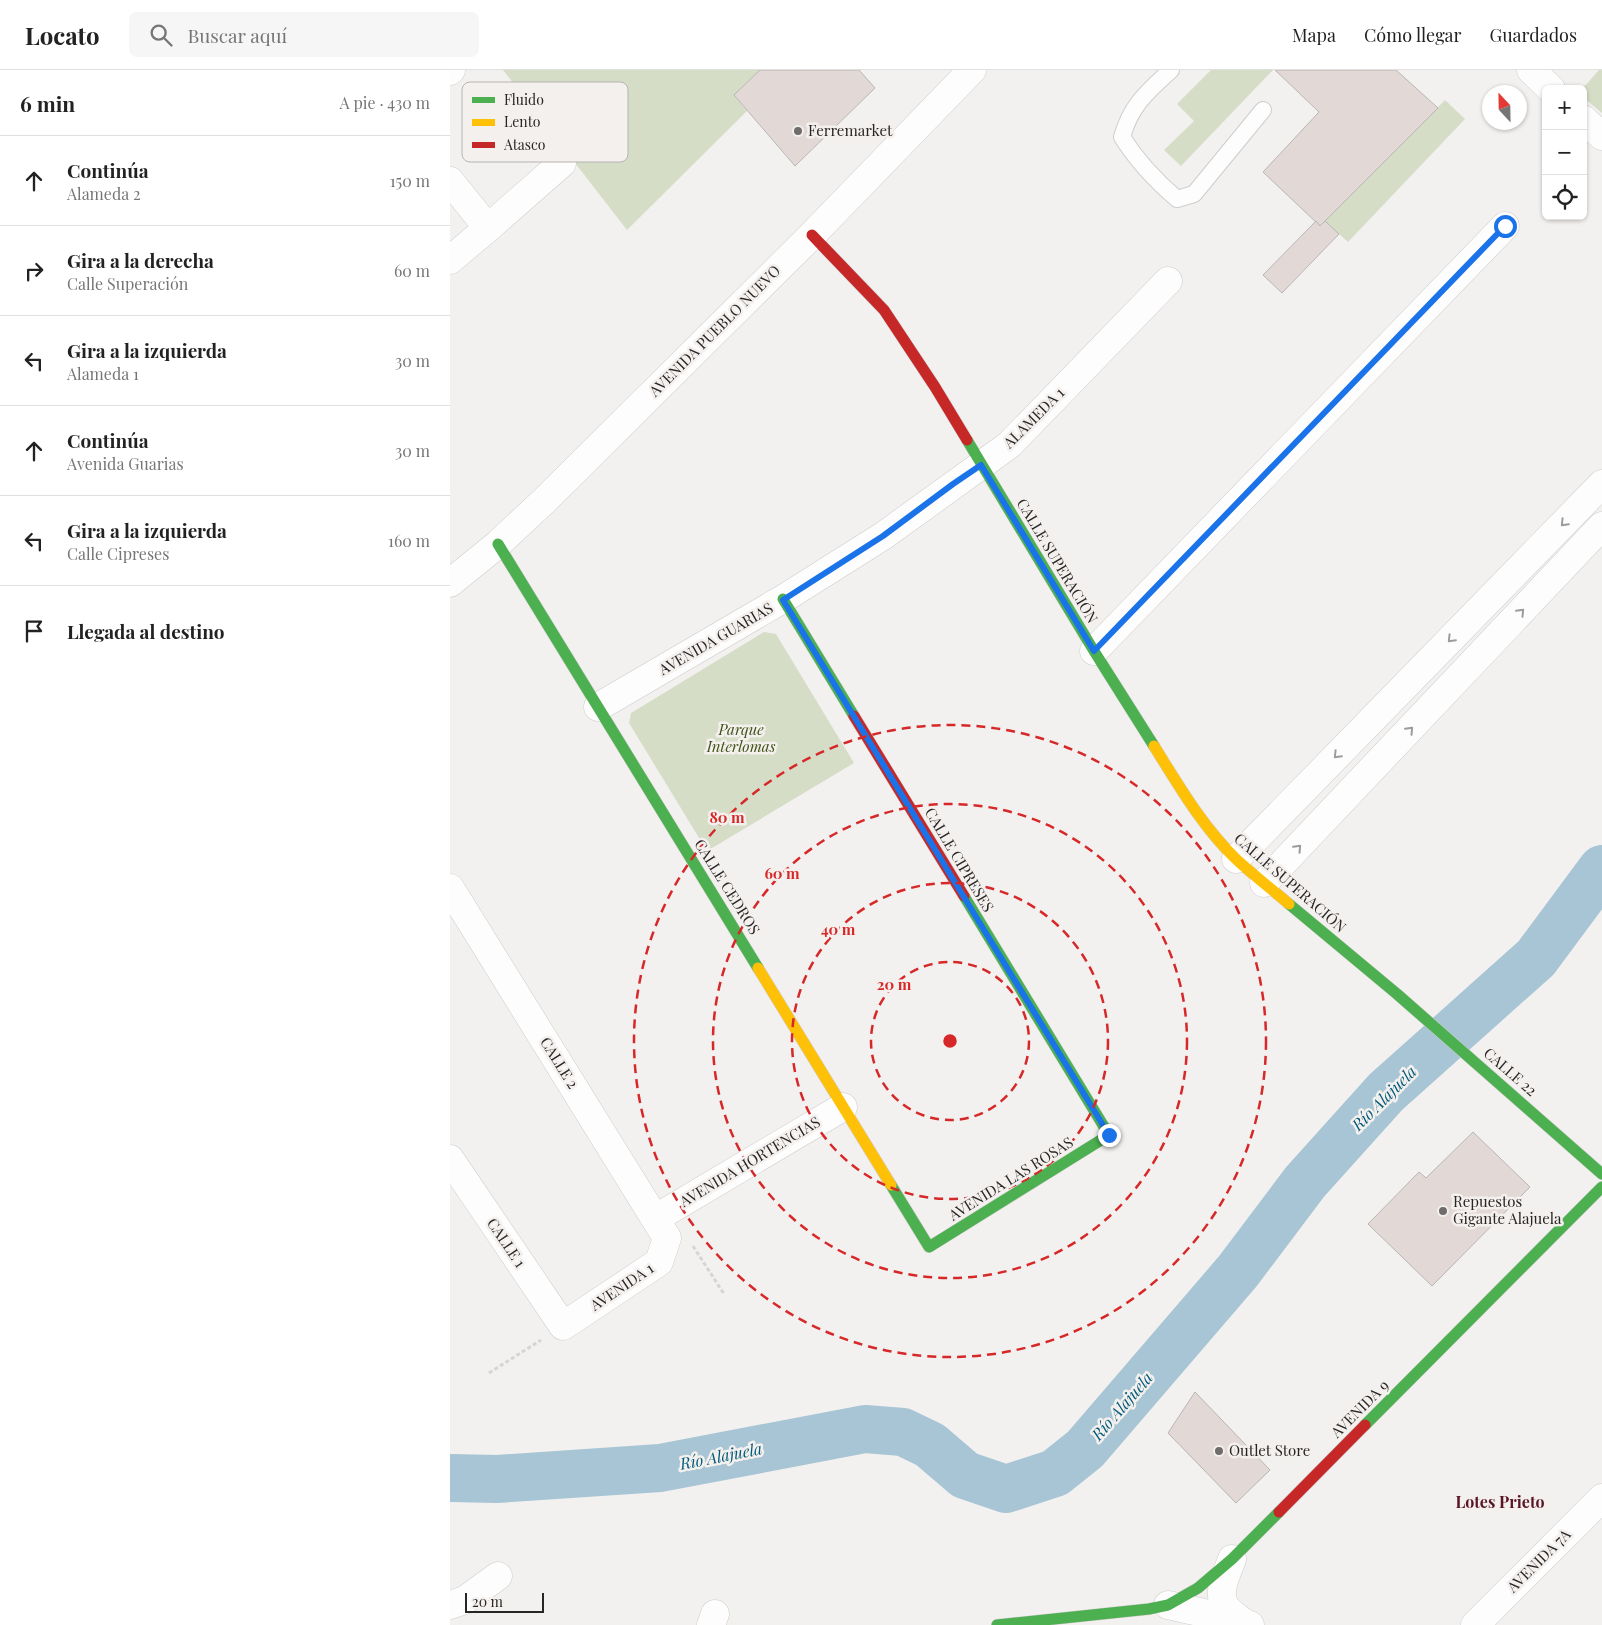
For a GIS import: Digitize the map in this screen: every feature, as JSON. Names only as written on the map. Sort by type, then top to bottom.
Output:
[{"type":"street","name":"AVENIDA PUEBLO NUEVO","points":[[450,583],[498,544],[545,500],[812,235],[972,70]]},
{"type":"street","points":[[1531,70],[1547,85]]},
{"type":"street","points":[[1587,123],[1602,136]]},
{"type":"street","points":[[450,260],[562,163]]},
{"type":"street","points":[[450,181],[488,228]]},
{"type":"street","points":[[1094,651],[1505,226]]},
{"type":"street","name":"CALLE SUPERACIÓN","points":[[812,235],[884,310],[934,387],[1094,651],[1196,813],[1236,858],[1397,994]]},
{"type":"street","name":"ALAMEDA 1","points":[[883,536],[1009,444],[1168,281]]},
{"type":"street","points":[[1236,858],[1601,488]]},
{"type":"street","points":[[1264,883],[1602,526]]},
{"type":"street","name":"AVENIDA GUARIAS","points":[[598,707],[783,600],[883,536]]},
{"type":"street","name":"CALLE CEDROS","points":[[498,544],[929,1247]]},
{"type":"street","name":"CALLE CIPRESES","points":[[783,600],[1109,1135]]},
{"type":"street","name":"CALLE 2","points":[[450,888],[661,1228]]},
{"type":"street","name":"CALLE 22","points":[[1397,994],[1602,1174]]},
{"type":"street","name":"AVENIDA HORTENCIAS","points":[[661,1228],[843,1107]]},
{"type":"street","name":"AVENIDA LAS ROSAS","points":[[929,1247],[1109,1135]]},
{"type":"street","name":"CALLE 1","points":[[450,1159],[563,1326]]},
{"type":"street","name":"AVENIDA 9","points":[[997,1625],[1149,1609],[1168,1605],[1198,1588],[1232,1559],[1602,1187]]},
{"type":"street","name":"AVENIDA 1","points":[[563,1326],[659,1262],[661,1228]]},
{"type":"street","name":"AVENIDA 7A","points":[[1475,1625],[1602,1498]]},
{"type":"street","points":[[1232,1559],[1222,1584],[1222,1596],[1226,1607],[1247,1623]]},
{"type":"street","points":[[450,1605],[465,1600],[498,1576]]},
{"type":"street","points":[[1168,1605],[1247,1623]]},
{"type":"lane","points":[[1171,70],[1143,95],[1126,121],[1122,137],[1155,181],[1177,199],[1194,194],[1263,110]]},
{"type":"path","points":[[661,1228],[691,1242],[724,1294]]},
{"type":"path","points":[[489,1373],[563,1326]]},
{"type":"green space","points":[[503,70],[760,70],[734,95],[747,111],[627,230],[574,162],[628,162],[628,82],[512,82]]},
{"type":"green space","points":[[1211,70],[1273,70],[1181,166],[1164,150],[1194,121],[1177,104]]},
{"type":"green space","points":[[1599,70],[1602,70],[1602,113],[1587,100],[1586,85]]},
{"type":"green space","points":[[1445,100],[1465,119],[1348,242],[1325,221]]},
{"type":"green space","name":"Parque Interlomas","points":[[764,632],[776,634],[854,763],[707,851],[629,723],[631,713]]},
{"type":"building","name":"Ferremarket","points":[[760,70],[859,70],[875,88],[795,166],[734,95]]},
{"type":"building","points":[[1275,70],[1396,70],[1438,108],[1320,226],[1263,172],[1319,112]]},
{"type":"building","points":[[1316,221],[1320,226],[1325,221],[1339,234],[1282,293],[1263,275]]},
{"type":"building","name":"Repuestos Gigante Alajuela","points":[[1473,1132],[1530,1187],[1432,1286],[1368,1224],[1419,1172],[1426,1178]]},
{"type":"building","name":"Outlet Store","points":[[1195,1392],[1270,1470],[1236,1503],[1168,1433]]},
{"type":"waterway","name":"Río Alajuela","points":[[450,1478],[497,1479],[660,1468],[865,1429],[903,1432],[930,1445],[965,1475],[1006,1489],[1055,1473],[1085,1449],[1238,1271],[1305,1182],[1386,1092],[1536,958],[1602,869]]},
{"type":"traffic: fast","points":[[967,440],[1094,651],[1154,746]]},
{"type":"traffic: fast","points":[[498,544],[758,968]]},
{"type":"traffic: fast","points":[[783,599],[854,716]]},
{"type":"traffic: fast","points":[[891,1185],[929,1247],[1109,1135],[964,896]]},
{"type":"traffic: fast","points":[[1289,904],[1397,994],[1602,1174]]},
{"type":"traffic: fast","points":[[1365,1425],[1602,1187]]},
{"type":"traffic: fast","points":[[997,1625],[1149,1609],[1168,1605],[1198,1588],[1232,1559],[1279,1512]]},
{"type":"traffic: slow","points":[[1154,746],[1212,833],[1249,871],[1289,904]]},
{"type":"traffic: slow","points":[[758,968],[891,1185]]},
{"type":"traffic: jam","points":[[812,235],[884,310],[935,387],[967,440]]},
{"type":"traffic: jam","points":[[854,716],[964,896]]},
{"type":"traffic: jam","points":[[1279,1512],[1365,1425]]},
{"type":"place","name":"Ferremarket","points":[[798,131]]},
{"type":"place","name":"Repuestos Gigante Alajuela","points":[[1443,1211]]},
{"type":"place","name":"Outlet Store","points":[[1219,1451]]},
{"type":"district","name":"Lotes Prieto","points":[[1500,1502]]},
{"type":"route","points":[[1109,1135],[783,600],[883,536],[981,465],[1094,651],[1505,226]]}]
